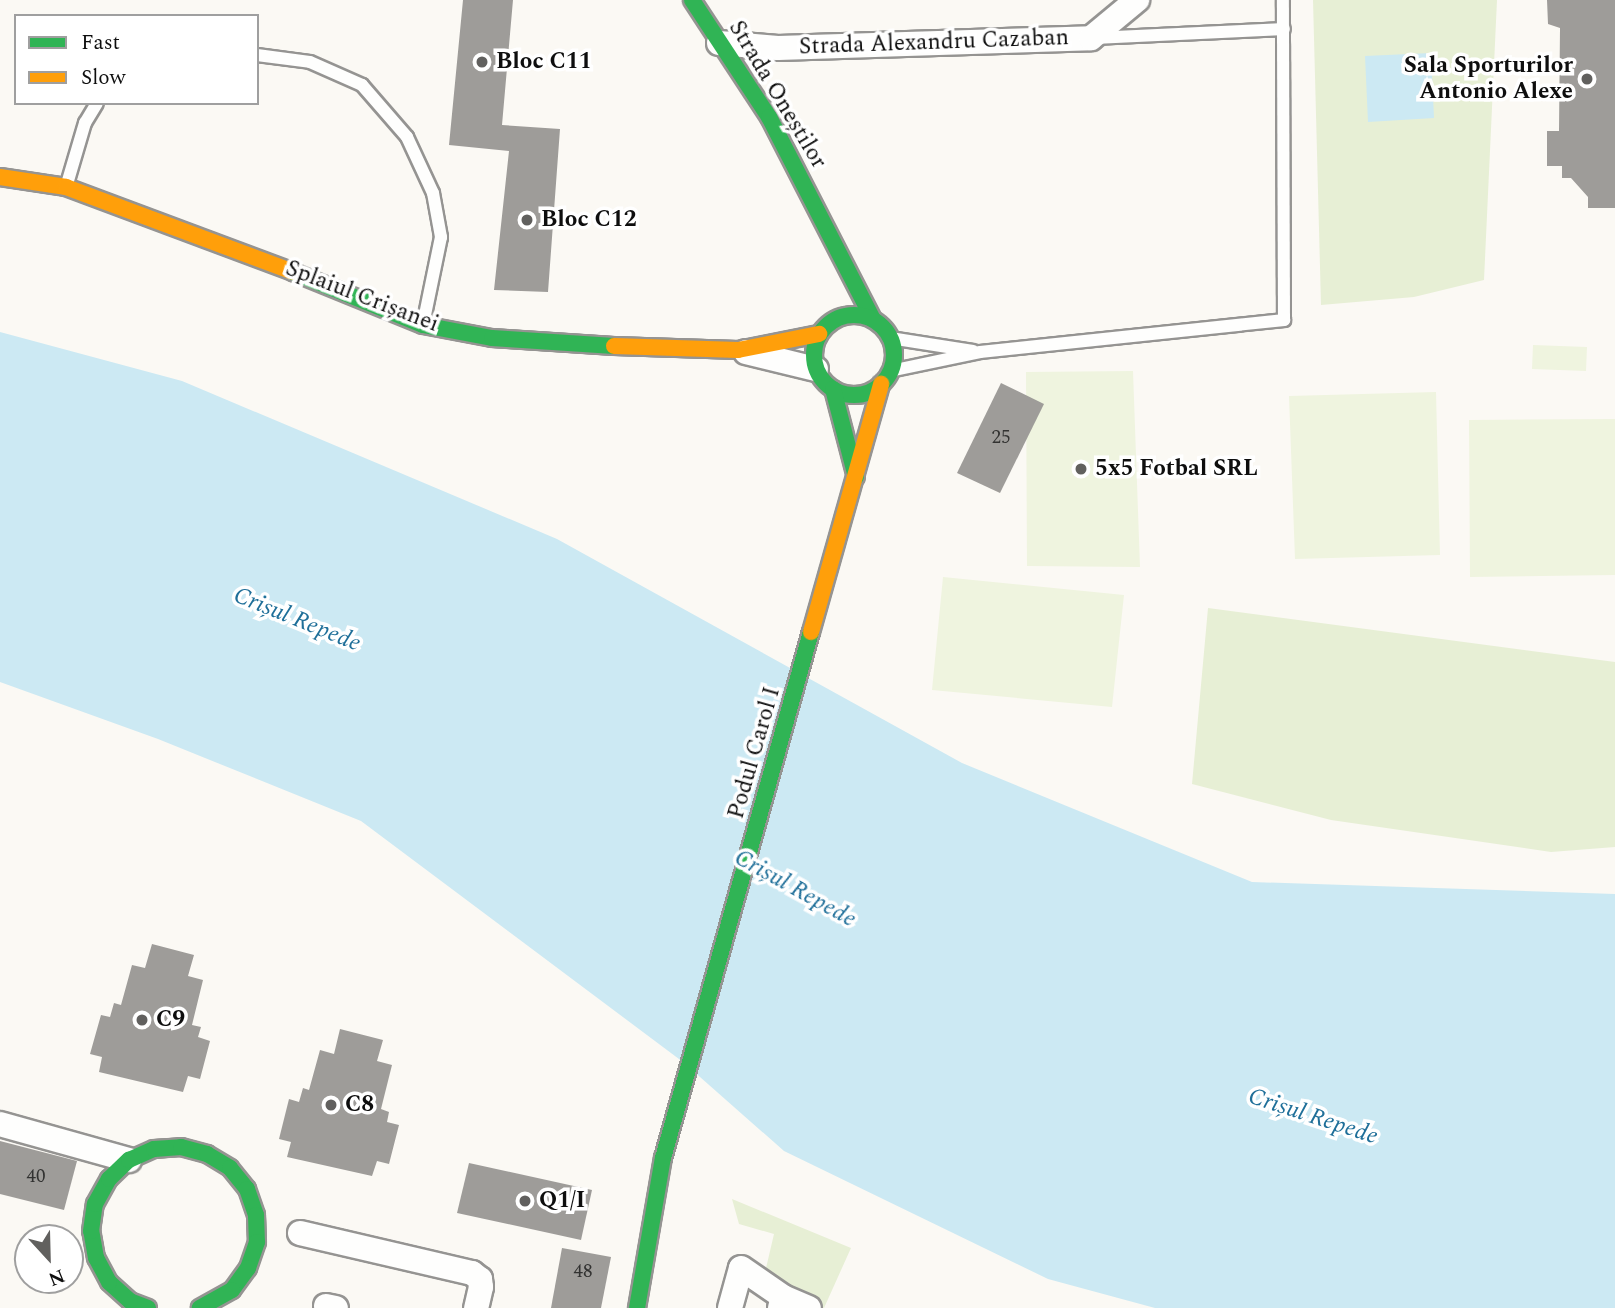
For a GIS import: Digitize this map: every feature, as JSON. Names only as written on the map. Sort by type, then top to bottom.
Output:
[{"type":"street","name":"Strada Oneștilor","points":[[692,0],[769,117],[873,320]]},
{"type":"street","name":"Strada Alexandru Cazaban","points":[[719,43],[778,48],[1091,38],[1137,0]]},
{"type":"street","name":"Splaiul Crișanei","points":[[0,177],[66,187],[202,234],[423,325],[492,338],[738,350],[816,369]]},
{"type":"street","name":"Strada Oneștilor","points":[[836,280],[837,254]]},
{"type":"street","points":[[832,389],[856,395],[886,378],[894,351],[890,338],[873,320],[860,315],[834,313],[819,334],[813,355],[816,369],[832,389],[857,481]]},
{"type":"street","name":"Splaiul Crișanei","points":[[738,350],[819,334]]},
{"type":"street","name":"Podul Carol I","points":[[637,1308],[663,1158],[886,378]]},
{"type":"street","points":[[0,1124],[129,1160]]},
{"type":"street","points":[[148,1308],[130,1301],[109,1282],[96,1258],[91,1231],[95,1203],[108,1179],[129,1160],[154,1149],[181,1147],[207,1154],[230,1168],[247,1189],[256,1215],[257,1242],[248,1268],[232,1290],[200,1308]]},
{"type":"street","points":[[300,1233],[472,1273],[480,1279],[481,1287],[476,1308]]},
{"type":"street","points":[[730,1308],[741,1268],[782,1303],[809,1308]]},
{"type":"lane","points":[[886,378],[980,352],[1284,320],[1283,0]]},
{"type":"lane","points":[[1091,38],[1284,29]]},
{"type":"lane","points":[[259,55],[310,62],[362,85],[407,137],[433,193],[441,237],[423,325]]},
{"type":"lane","points":[[66,187],[85,123],[96,105]]},
{"type":"lane","points":[[890,338],[980,352]]},
{"type":"green space","points":[[1313,0],[1497,0],[1484,280],[1414,297],[1321,305]]},
{"type":"green space","points":[[1533,345],[1587,347],[1586,371],[1532,369]]},
{"type":"green space","name":"5x5 Fotbal SRL","points":[[1133,371],[1140,567],[1027,566],[1026,372]]},
{"type":"green space","points":[[1436,392],[1440,555],[1295,559],[1289,396]]},
{"type":"green space","points":[[1615,419],[1615,575],[1470,577],[1469,420]]},
{"type":"green space","points":[[943,577],[1124,595],[1112,707],[932,690]]},
{"type":"green space","points":[[1208,608],[1615,662],[1615,847],[1551,852],[1331,820],[1192,784]]},
{"type":"green space","points":[[732,1199],[851,1248],[824,1308],[763,1281],[774,1234],[739,1224]]},
{"type":"water","points":[[1431,53],[1434,118],[1368,122],[1365,56]]},
{"type":"water","name":"Crișul Repede","points":[[0,332],[182,381],[557,539],[962,763],[1252,882],[1615,894],[1615,1308],[1155,1308],[1048,1279],[784,1151],[683,1062],[361,821],[158,739],[0,682]]},
{"type":"building","points":[[463,0],[513,0],[502,125],[560,129],[548,292],[494,290],[509,151],[449,145]]},
{"type":"building","name":"Sala Sporturilor Antonio Alexe","points":[[1547,0],[1615,0],[1615,208],[1588,208],[1588,197],[1571,178],[1562,178],[1562,166],[1547,166],[1547,131],[1559,131],[1560,28],[1548,24]]},
{"type":"building","points":[[1001,383],[1044,404],[1000,493],[957,473]]},
{"type":"building","name":"C9","points":[[152,944],[194,955],[188,976],[203,980],[192,1025],[201,1027],[198,1037],[210,1041],[200,1079],[188,1076],[183,1092],[99,1072],[102,1057],[90,1054],[101,1015],[110,1017],[114,1003],[121,1005],[132,965],[145,968]]},
{"type":"building","name":"C8","points":[[340,1029],[383,1040],[377,1061],[392,1065],[381,1109],[389,1112],[387,1122],[399,1125],[389,1164],[377,1161],[372,1176],[287,1157],[291,1142],[279,1139],[289,1099],[299,1102],[303,1088],[309,1090],[320,1050],[334,1054]]},
{"type":"building","points":[[0,1141],[77,1161],[64,1210],[0,1194]]},
{"type":"building","name":"Q1/I","points":[[469,1163],[592,1190],[581,1240],[457,1213]]},
{"type":"building","points":[[562,1248],[611,1257],[601,1308],[551,1308]]},
{"type":"traffic: fast","points":[[692,0],[769,117],[873,319]]},
{"type":"traffic: fast","points":[[293,272],[423,325],[492,338],[614,346]]},
{"type":"traffic: fast","points":[[854,315],[869,318],[882,327],[891,340],[894,355],[891,370],[882,383],[869,392],[854,395],[839,392],[826,383],[817,370],[814,355],[817,340],[826,327],[839,318],[854,315]]},
{"type":"traffic: fast","points":[[833,389],[856,477]]},
{"type":"traffic: fast","points":[[637,1308],[663,1158],[811,632]]},
{"type":"traffic: fast","points":[[148,1308],[130,1301],[109,1282],[96,1258],[91,1231],[95,1204],[109,1179],[129,1160],[154,1149],[181,1147],[207,1154],[230,1168],[247,1189],[256,1215],[257,1242],[248,1268],[232,1290],[200,1308]]},
{"type":"traffic: slow","points":[[0,177],[66,187],[293,272]]},
{"type":"traffic: slow","points":[[614,346],[738,350],[819,334]]},
{"type":"traffic: slow","points":[[811,632],[881,384]]},
{"type":"place","name":"Bloc C11","points":[[482,62]]},
{"type":"place","name":"Sala Sporturilor Antonio Alexe","points":[[1587,79]]},
{"type":"place","name":"Bloc C12","points":[[527,220]]},
{"type":"place","name":"5x5 Fotbal SRL","points":[[1081,469]]},
{"type":"place","name":"C9","points":[[142,1020]]},
{"type":"place","name":"C8","points":[[331,1105]]},
{"type":"place","name":"Q1/I","points":[[525,1201]]}]
